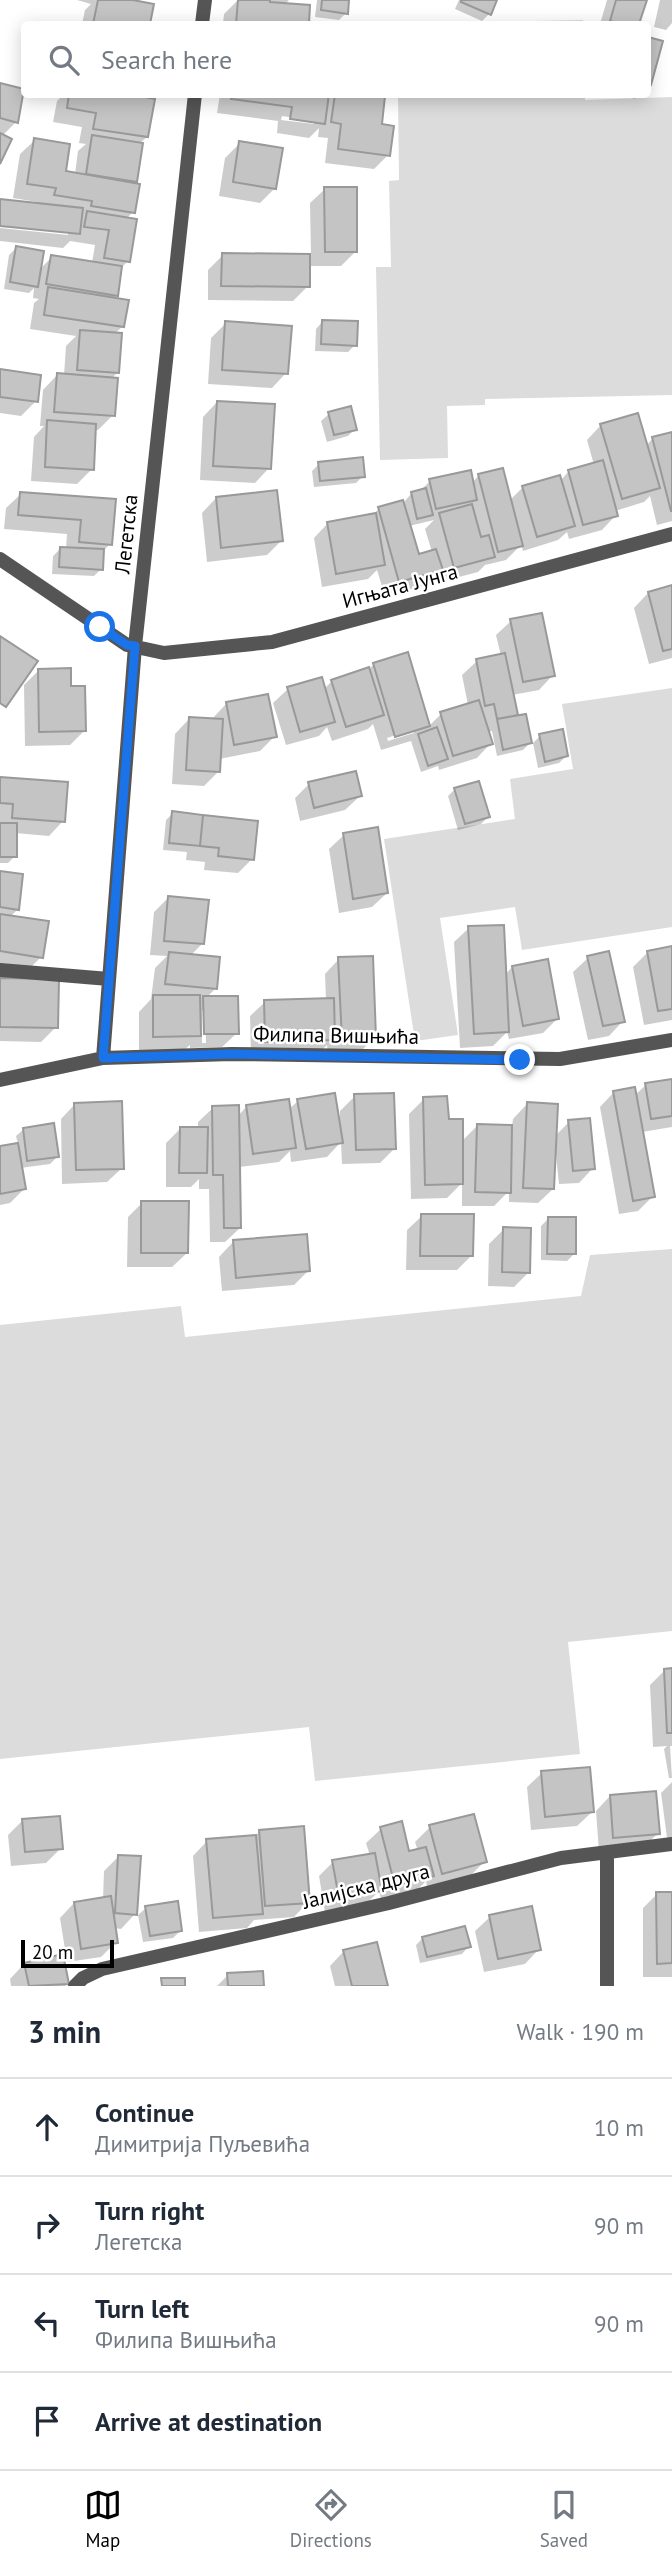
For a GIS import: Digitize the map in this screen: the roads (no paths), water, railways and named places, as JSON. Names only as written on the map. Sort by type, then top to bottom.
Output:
[{"type":"street","points":[[202,21],[205,0]]},
{"type":"street","name":"Легетска","points":[[103,1058],[135,646],[195,98]]},
{"type":"street","name":"Игњата Јунга","points":[[0,559],[118,639],[164,653],[272,642],[672,534]]},
{"type":"street","points":[[0,970],[109,979]]},
{"type":"street","name":"Филипа Вишњића","points":[[0,1080],[103,1058],[232,1054],[560,1059],[672,1040]]},
{"type":"street","name":"Јалијска друга","points":[[75,1986],[82,1978],[102,1969],[389,1903],[561,1858],[672,1844]]},
{"type":"street","points":[[607,1852],[607,1986]]}]
